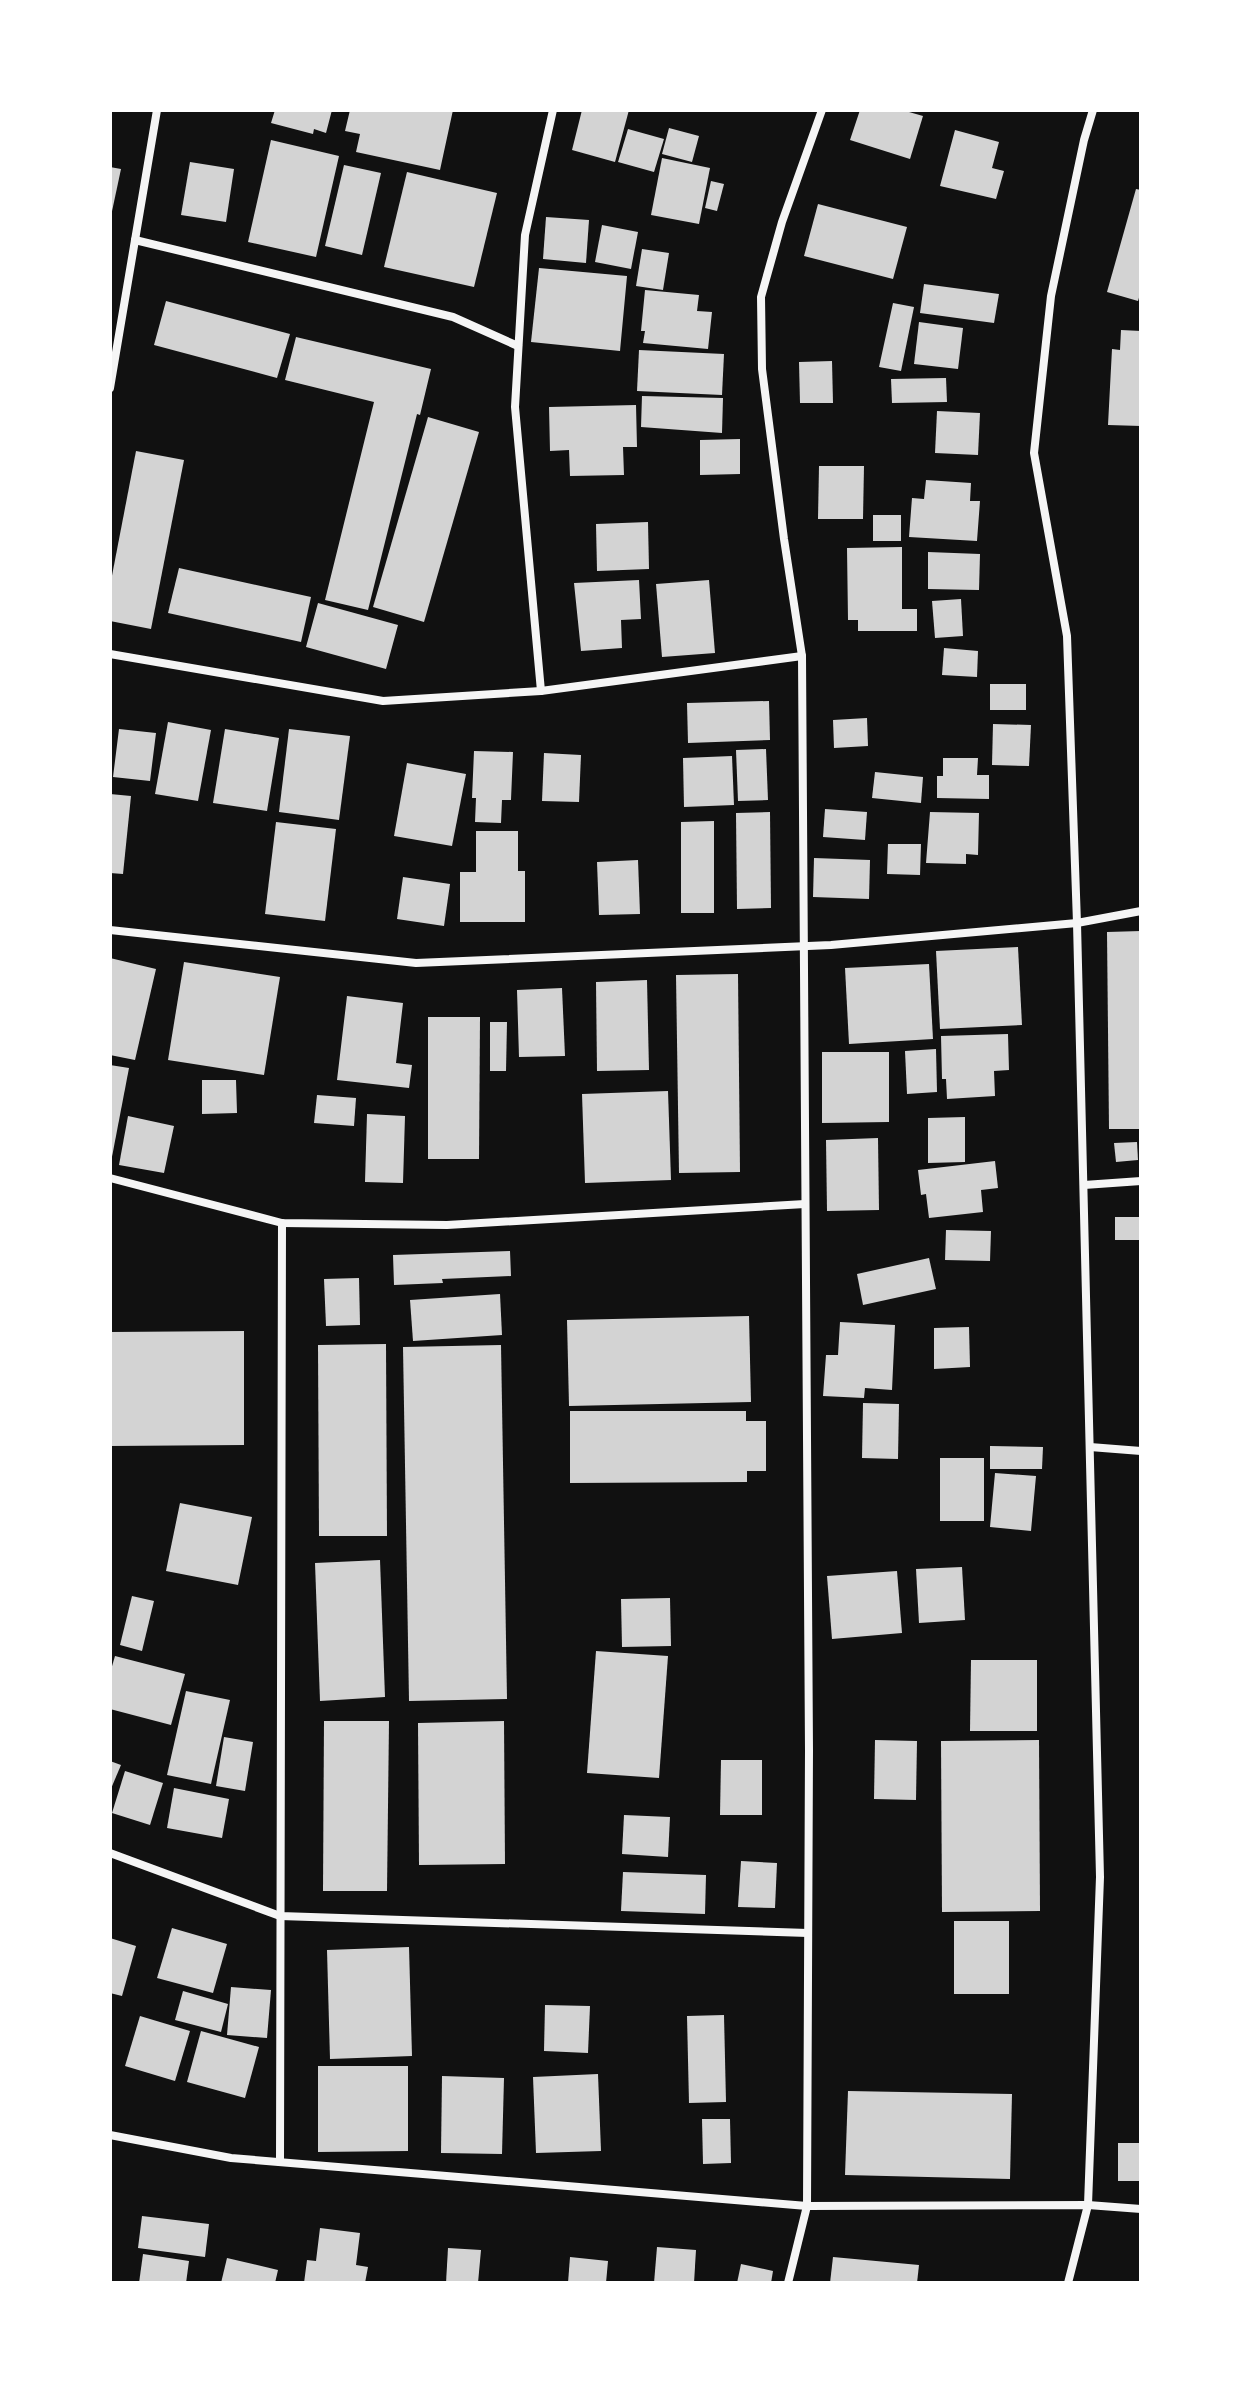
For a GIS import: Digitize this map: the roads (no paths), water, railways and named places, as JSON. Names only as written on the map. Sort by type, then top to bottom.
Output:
[{"type":"street","points":[[110,388],[157,110]]},
{"type":"street","points":[[541,691],[515,407],[525,235],[553,110]]},
{"type":"street","points":[[788,2283],[807,2206],[802,656],[762,369],[761,297],[782,222],[822,110]]},
{"type":"street","points":[[1068,2283],[1088,2205],[1100,1877],[1084,1185],[1067,636],[1034,453],[1051,296],[1093,110]]},
{"type":"street","points":[[135,240],[453,317],[518,346]]},
{"type":"street","points":[[110,654],[383,701],[541,691],[802,656]]},
{"type":"street","points":[[110,930],[416,963],[804,946],[1077,923],[1141,911]]},
{"type":"street","points":[[110,1178],[282,1223],[447,1225],[805,1204]]},
{"type":"street","points":[[1084,1185],[1141,1181]]},
{"type":"street","points":[[280,2162],[282,1223]]},
{"type":"street","points":[[1090,1447],[1141,1451]]},
{"type":"street","points":[[110,1853],[280,1916],[808,1933]]},
{"type":"street","points":[[110,2135],[231,2158],[807,2206],[1088,2205],[1141,2209]]}]
